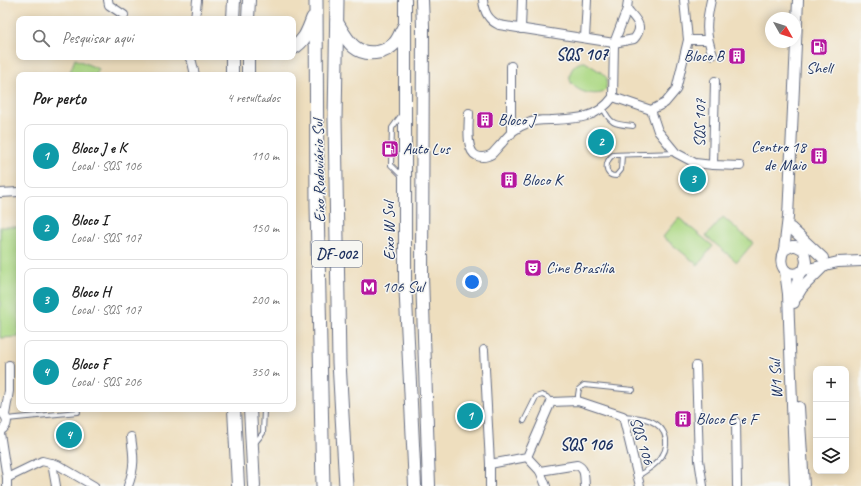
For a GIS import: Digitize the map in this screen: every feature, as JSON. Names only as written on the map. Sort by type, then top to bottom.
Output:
[{"type":"highway","name":"Eixo Rodoviário Sul","points":[[337,0],[335,119],[339,362],[346,486]]},
{"type":"highway","name":"Eixo Rodoviário Sul","points":[[316,5],[317,212],[323,486]]},
{"type":"highway","points":[[296,46],[300,44],[307,35],[316,5]]},
{"type":"highway","points":[[337,23],[345,38],[352,46],[362,52],[372,53],[384,51],[395,43],[404,27]]},
{"type":"main road","points":[[234,0],[234,16]]},
{"type":"main road","points":[[248,16],[249,0]]},
{"type":"main road","name":"Eixo W Sul","points":[[405,0],[405,280],[415,486]]},
{"type":"main road","name":"Eixo W Sul","points":[[422,0],[422,276],[429,486]]},
{"type":"main road","points":[[232,60],[232,72]]},
{"type":"main road","points":[[248,60],[248,72]]},
{"type":"main road","points":[[234,412],[238,486]]},
{"type":"main road","points":[[250,412],[254,486]]},
{"type":"street","points":[[108,0],[109,5],[124,15]]},
{"type":"street","points":[[195,16],[197,0]]},
{"type":"street","points":[[483,0],[487,16],[492,22],[499,26],[614,42],[634,39],[640,32],[640,26],[627,4]]},
{"type":"street","points":[[521,29],[522,0]]},
{"type":"street","points":[[585,38],[587,0]]},
{"type":"street","name":"SQS 107","points":[[684,0],[688,40],[676,90],[665,103],[651,110],[658,131],[676,153],[696,163],[740,166]]},
{"type":"street","points":[[711,0],[707,17],[707,40],[713,55]]},
{"type":"street","points":[[799,1],[788,217],[781,262],[785,271],[792,274],[824,261]]},
{"type":"street","points":[[469,113],[470,148],[473,154],[485,158],[492,154],[511,134],[526,123],[541,120],[573,119],[587,116],[599,111],[613,97],[614,42],[627,4]]},
{"type":"street","points":[[688,40],[707,40]]},
{"type":"street","points":[[191,60],[194,72]]},
{"type":"street","points":[[511,66],[511,134]]},
{"type":"street","name":"SQS 107","points":[[713,165],[715,81]]},
{"type":"street","points":[[613,97],[651,110]]},
{"type":"street","points":[[0,193],[16,192]]},
{"type":"street","points":[[788,217],[791,228],[802,249],[806,262],[802,271]]},
{"type":"street","points":[[791,228],[824,261]]},
{"type":"street","points":[[784,250],[792,246],[802,249],[824,261],[861,261]]},
{"type":"street","points":[[794,300],[824,261]]},
{"type":"street","name":"W1 Sul","points":[[785,271],[788,294],[795,486]]},
{"type":"street","name":"W1 Sul","points":[[802,271],[794,293],[793,321],[804,486]]},
{"type":"street","points":[[484,350],[490,486]]},
{"type":"street","points":[[9,365],[9,391],[4,416],[7,425],[0,432],[7,482],[42,461],[52,463],[69,471],[94,486]]},
{"type":"street","points":[[696,366],[699,460],[703,486]]},
{"type":"street","name":"SQS 106","points":[[551,402],[578,401],[623,416],[640,486]]},
{"type":"street","points":[[527,458],[551,402]]},
{"type":"street","points":[[736,422],[737,486]]},
{"type":"street","points":[[128,486],[133,469],[134,457],[130,437]]},
{"type":"street","points":[[490,464],[527,458]]},
{"type":"street","points":[[527,458],[540,471],[546,486]]},
{"type":"street","points":[[52,463],[56,486]]},
{"type":"street","points":[[540,471],[577,465],[581,467],[584,472],[585,486]]},
{"type":"lane","points":[[603,108],[612,122],[621,125],[633,126]]},
{"type":"lane","points":[[622,155],[622,170],[616,176],[608,174],[606,169],[607,162],[613,155],[676,153]]},
{"type":"lane","points":[[578,401],[579,389],[584,385],[633,390]]},
{"type":"lane","points":[[524,421],[536,397],[542,395],[547,397],[551,402]]},
{"type":"lane","points":[[4,416],[78,412]]},
{"type":"lane","points":[[252,447],[264,433],[264,412]]},
{"type":"lane","points":[[623,416],[647,419],[661,427],[664,433],[666,441],[663,456],[653,466],[638,476]]},
{"type":"green space","points":[[75,60],[99,69],[98,72],[70,72]]},
{"type":"green space","points":[[585,62],[607,78],[606,89],[602,93],[594,94],[582,91],[572,84],[570,76],[572,69],[576,65]]},
{"type":"green space","points":[[723,217],[753,243],[737,262],[706,236]]},
{"type":"green space","points":[[679,218],[713,246],[698,265],[663,237]]},
{"type":"green space","points":[[0,227],[16,227],[16,337],[0,338]]},
{"type":"place","name":"Shell","points":[[819,47]]},
{"type":"place","name":"Bloco B","points":[[737,56]]},
{"type":"place","name":"Bloco J","points":[[485,120]]},
{"type":"place","name":"Bloco I","points":[[601,142]]},
{"type":"place","name":"Auto Lus","points":[[390,149]]},
{"type":"place","name":"Centro 18 de Maio","points":[[819,156]]},
{"type":"place","name":"Bloco H","points":[[693,179]]},
{"type":"place","name":"Bloco K","points":[[509,180]]},
{"type":"place","name":"Cine Brasília","points":[[533,268]]},
{"type":"place","name":"106 Sul","points":[[369,287]]},
{"type":"place","name":"Bloco J e K","points":[[470,416]]},
{"type":"place","name":"Bloco E e F","points":[[683,419]]},
{"type":"place","name":"Bloco F","points":[[69,435]]},
{"type":"district","name":"SQS 107","points":[[582,54]]},
{"type":"district","name":"SQS 106","points":[[586,444]]}]
